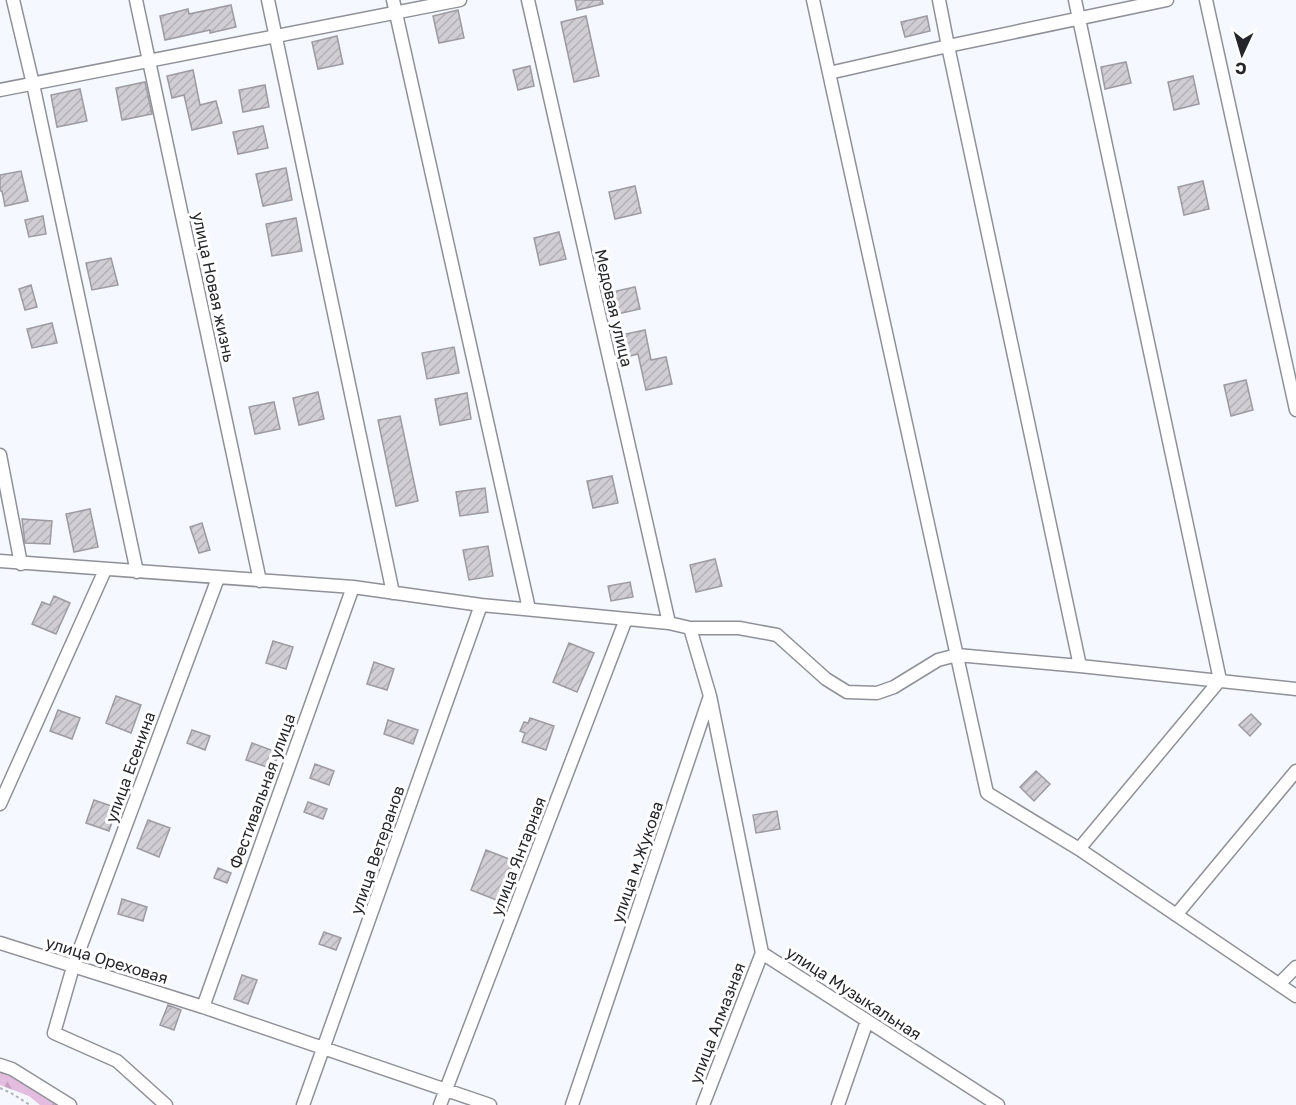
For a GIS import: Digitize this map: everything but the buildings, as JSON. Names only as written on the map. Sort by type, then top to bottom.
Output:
[{"type":"street","points":[[13,0],[137,572]]},
{"type":"street","name":"улица Новая жизнь","points":[[136,0],[260,581]]},
{"type":"street","points":[[268,0],[393,593]]},
{"type":"street","points":[[393,0],[529,609]]},
{"type":"street","points":[[0,90],[460,0]]},
{"type":"street","name":"Медовая улица","points":[[528,0],[669,623]]},
{"type":"street","points":[[813,0],[987,793],[1079,849],[1296,996]]},
{"type":"street","points":[[939,0],[1080,666]]},
{"type":"street","points":[[1075,0],[1220,680]]},
{"type":"street","points":[[829,73],[1167,0]]},
{"type":"street","points":[[1206,0],[1296,410]]},
{"type":"street","points":[[0,455],[21,564]]},
{"type":"street","points":[[0,561],[352,587],[481,605],[669,623],[690,628],[740,628],[777,635],[826,679],[847,692],[878,693],[894,687],[938,660],[957,655],[1296,689]]},
{"type":"street","points":[[0,804],[105,570]]},
{"type":"street","name":"улица Есенина","points":[[166,1105],[117,1061],[54,1033],[73,967],[218,578]]},
{"type":"street","name":"Фестивальная улица","points":[[203,1007],[352,587]]},
{"type":"street","name":"улица Ветеранов","points":[[303,1105],[481,605]]},
{"type":"street","name":"улица Янтарная","points":[[440,1105],[626,620]]},
{"type":"street","points":[[690,628],[710,696]]},
{"type":"street","points":[[1079,849],[1220,680]]},
{"type":"street","name":"улица Музыкальная","points":[[710,696],[762,953],[998,1105]]},
{"type":"street","name":"улица м.Жукова","points":[[572,1105],[710,696]]},
{"type":"street","points":[[1176,915],[1296,771]]},
{"type":"street","name":"улица Ореховая","points":[[0,943],[203,1007],[323,1050],[490,1105]]},
{"type":"street","name":"улица Алмазная","points":[[703,1105],[762,953]]},
{"type":"street","points":[[1279,984],[1296,967]]},
{"type":"street","points":[[838,1105],[867,1021]]},
{"type":"street","points":[[0,1065],[12,1069],[70,1105]]},
{"type":"street","points":[[974,1105],[979,1093]]},
{"type":"path","points":[[0,1089],[11,1092],[30,1105]]},
{"type":"green space","points":[[0,1070],[56,1105],[40,1105],[29,1096],[0,1085]]}]
